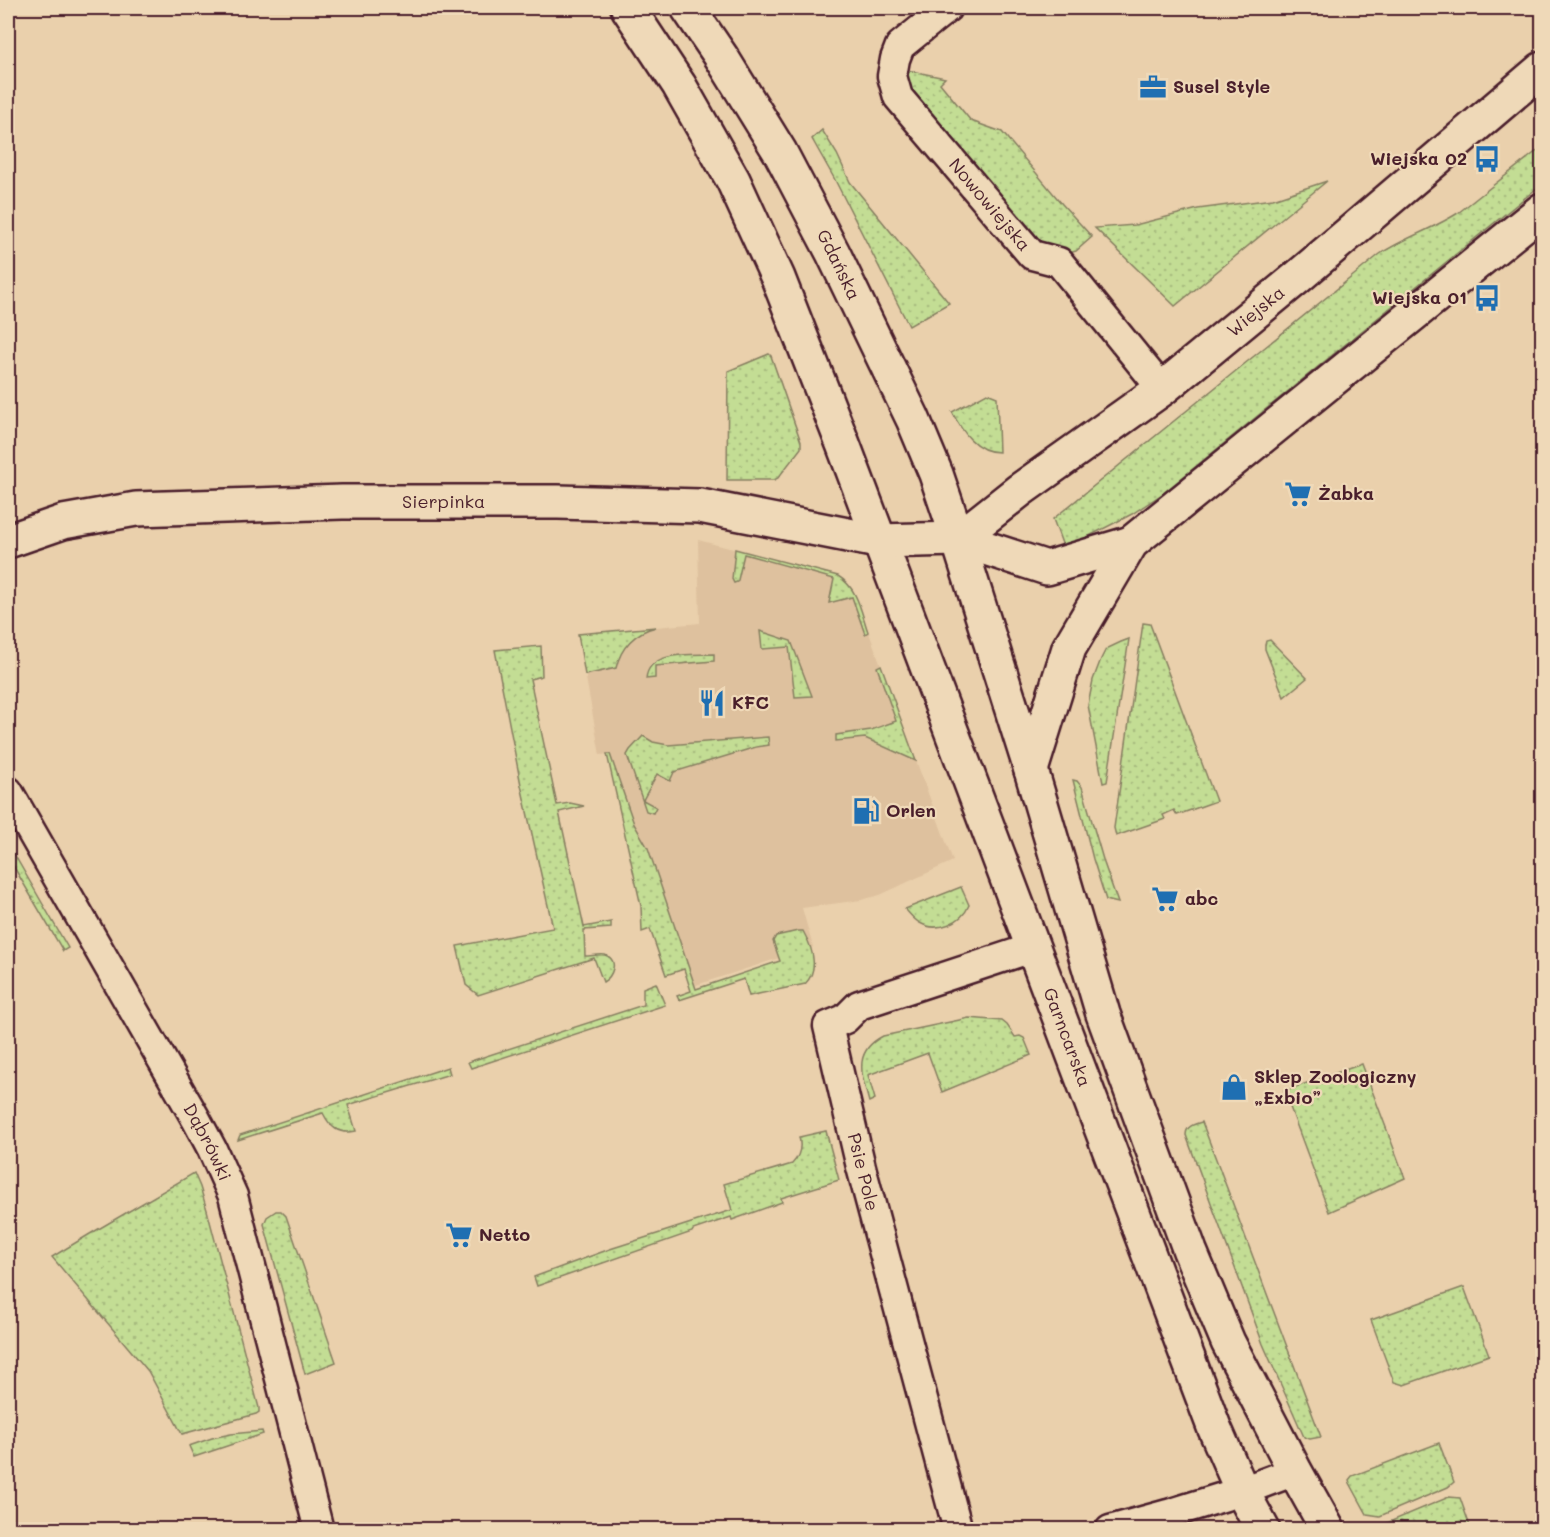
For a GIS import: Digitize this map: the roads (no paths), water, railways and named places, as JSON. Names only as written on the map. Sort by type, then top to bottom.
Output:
[{"type":"main road","points":[[628,8],[679,85],[733,180],[778,278],[878,541],[958,538],[1047,568],[1131,543]]},
{"type":"main road","name":"Gdańska","points":[[688,8],[780,152],[833,253],[913,419],[936,474],[958,538]]},
{"type":"main road","name":"Wiejska","points":[[958,538],[1020,490],[1162,389],[1298,278],[1542,69]]},
{"type":"main road","points":[[1031,770],[1069,648],[1131,543],[1542,210]]},
{"type":"main road","name":"Sierpinka","points":[[8,541],[63,522],[136,509],[342,502],[558,502],[700,506],[878,541]]},
{"type":"main road","points":[[958,538],[1031,770],[1103,1014],[1190,1251],[1228,1342],[1294,1471],[1328,1530]]},
{"type":"main road","name":"Garncarska","points":[[878,541],[1214,1427],[1242,1491],[1263,1530]]},
{"type":"street","name":"Nowowiejska","points":[[947,8],[900,46],[894,59],[892,76],[898,97],[1032,255],[1059,262],[1162,389]]},
{"type":"street","name":"Dąbrówki","points":[[8,791],[196,1119],[233,1196],[319,1530]]},
{"type":"street","name":"Psie Pole","points":[[958,1530],[861,1167],[828,1026],[845,1019],[859,1005],[1032,948]]},
{"type":"street","points":[[1110,1530],[1242,1491],[1294,1471]]},
{"type":"place","name":"Susel Style","points":[[1153,87]]},
{"type":"place","name":"Wiejska 02","points":[[1487,159]]},
{"type":"place","name":"Wiejska 01","points":[[1487,298]]},
{"type":"place","name":"Żabka","points":[[1298,494]]},
{"type":"place","name":"KFC","points":[[712,703]]},
{"type":"place","name":"Orlen","points":[[866,811]]},
{"type":"place","name":"abc","points":[[1165,899]]},
{"type":"place","name":"Sklep Zoologiczny „Exbio”","points":[[1234,1087]]},
{"type":"place","name":"Netto","points":[[459,1235]]}]
